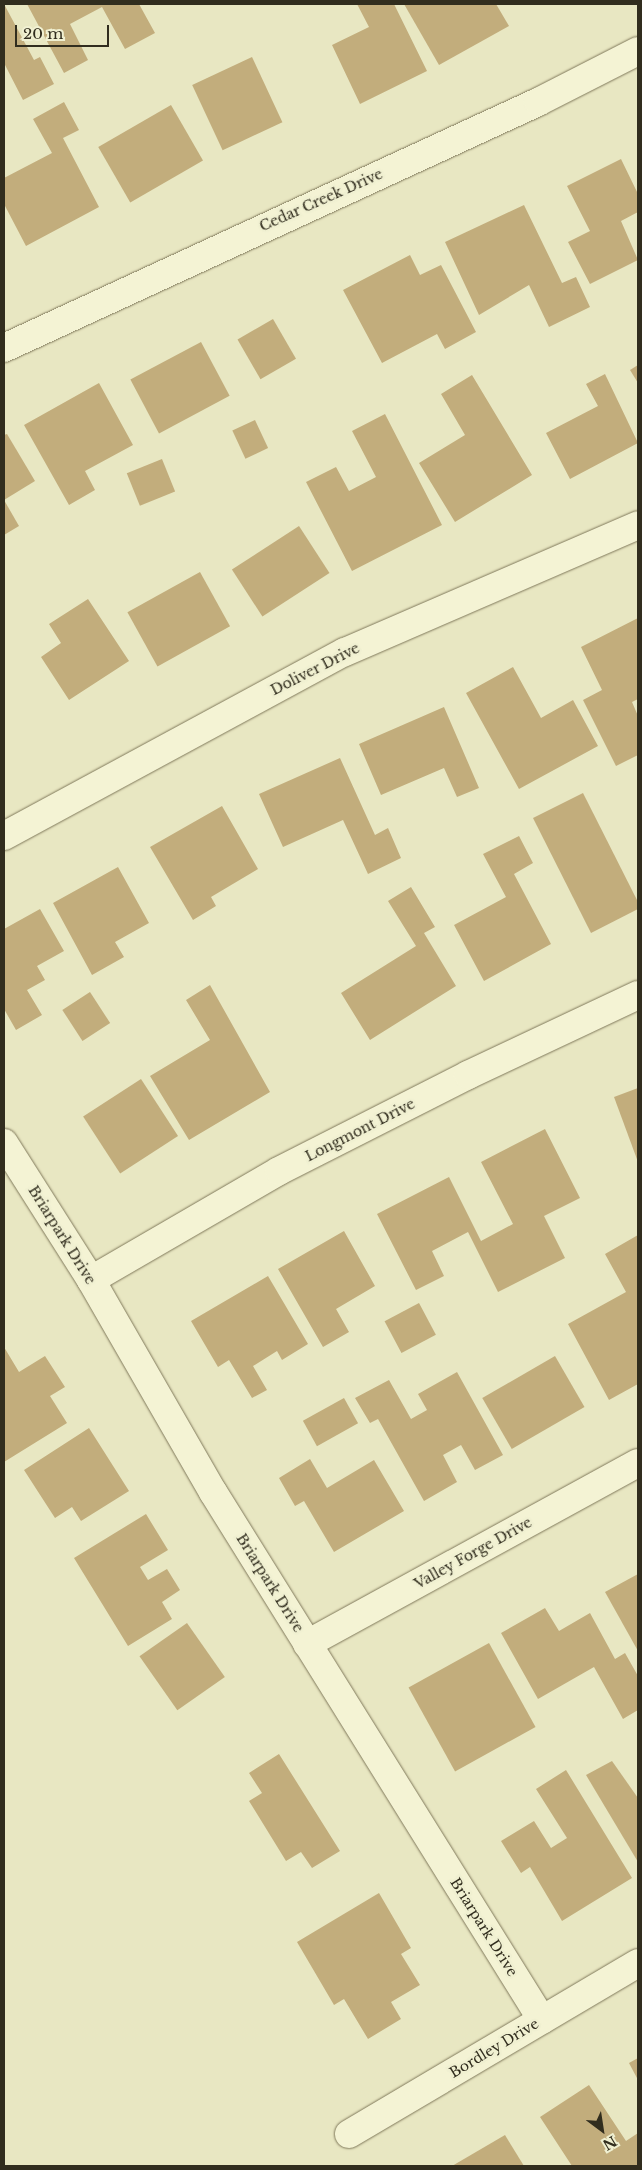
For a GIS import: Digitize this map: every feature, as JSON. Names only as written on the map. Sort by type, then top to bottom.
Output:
[{"type":"street","name":"Cedar Creek Drive","points":[[4,348],[538,102],[638,51]]},
{"type":"street","name":"Doliver Drive","points":[[4,836],[345,652],[638,525]]},
{"type":"street","name":"Longmont Drive","points":[[91,1280],[279,1171],[468,1075],[638,996]]},
{"type":"street","name":"Briarpark Drive","points":[[4,1143],[91,1280],[307,1644],[542,2020]]},
{"type":"street","name":"Valley Forge Drive","points":[[307,1644],[638,1463]]},
{"type":"street","name":"Bordley Drive","points":[[349,2134],[638,1963]]},
{"type":"building","points":[[4,4],[34,60],[40,57],[54,84],[23,100],[4,63]]},
{"type":"building","points":[[27,4],[139,4],[155,33],[125,49],[102,7],[70,24],[88,60],[64,73]]},
{"type":"building","points":[[357,4],[394,4],[427,71],[360,104],[332,45],[369,27]]},
{"type":"building","points":[[404,4],[496,4],[509,26],[439,65]]},
{"type":"building","points":[[252,57],[282,122],[223,150],[192,85]]},
{"type":"building","points":[[64,102],[79,130],[63,138],[99,207],[26,246],[4,204],[4,178],[52,153],[33,119]]},
{"type":"building","points":[[171,105],[203,160],[130,202],[98,147]]},
{"type":"building","points":[[621,159],[638,194],[638,212],[621,221],[638,260],[590,284],[568,242],[590,231],[567,186]]},
{"type":"building","points":[[524,205],[562,283],[576,277],[590,307],[549,327],[529,285],[479,315],[445,242]]},
{"type":"building","points":[[410,255],[420,275],[441,265],[476,332],[445,349],[437,334],[382,363],[343,290]]},
{"type":"building","points":[[273,319],[296,359],[260,379],[237,340]]},
{"type":"building","points":[[201,342],[230,396],[159,433],[130,380]]},
{"type":"building","points":[[638,365],[638,383],[630,370]]},
{"type":"building","points":[[605,374],[638,443],[570,479],[546,433],[598,406],[586,384]]},
{"type":"building","points":[[472,375],[532,475],[455,522],[419,463],[465,435],[441,394]]},
{"type":"building","points":[[99,383],[133,445],[85,471],[95,490],[69,505],[24,425]]},
{"type":"building","points":[[385,414],[442,525],[352,571],[306,482],[336,467],[349,491],[376,477],[352,431]]},
{"type":"building","points":[[255,420],[268,448],[245,459],[232,431]]},
{"type":"building","points":[[7,434],[35,481],[4,500],[4,435]]},
{"type":"building","points":[[162,459],[175,491],[140,506],[127,473]]},
{"type":"building","points":[[4,500],[19,526],[4,535]]},
{"type":"building","points":[[299,526],[329,573],[262,617],[232,570]]},
{"type":"building","points":[[200,572],[230,626],[157,666],[127,612]]},
{"type":"building","points":[[88,599],[129,661],[69,700],[41,657],[61,643],[49,624]]},
{"type":"building","points":[[638,618],[638,699],[632,702],[638,716],[638,755],[616,766],[583,700],[602,690],[581,647]]},
{"type":"building","points":[[513,667],[541,718],[573,700],[598,746],[519,789],[466,693]]},
{"type":"building","points":[[444,707],[479,788],[457,797],[444,768],[381,795],[359,744]]},
{"type":"building","points":[[340,758],[375,835],[388,828],[401,858],[368,874],[343,820],[283,847],[259,794]]},
{"type":"building","points":[[583,793],[638,902],[638,909],[591,933],[533,818]]},
{"type":"building","points":[[222,806],[258,869],[211,897],[216,906],[193,920],[150,847]]},
{"type":"building","points":[[519,836],[533,863],[514,874],[551,944],[484,981],[454,925],[506,897],[483,854]]},
{"type":"building","points":[[118,867],[149,923],[115,942],[124,957],[92,975],[53,903]]},
{"type":"building","points":[[411,887],[435,927],[424,933],[456,986],[370,1040],[341,993],[416,946],[388,901]]},
{"type":"building","points":[[40,909],[64,951],[37,966],[45,980],[27,990],[42,1015],[16,1030],[4,1009],[4,929]]},
{"type":"building","points":[[210,985],[270,1092],[189,1140],[150,1076],[210,1040],[186,1000]]},
{"type":"building","points":[[90,992],[110,1023],[82,1041],[62,1010]]},
{"type":"building","points":[[141,1079],[178,1136],[120,1174],[83,1117]]},
{"type":"building","points":[[638,1088],[638,1162],[614,1097]]},
{"type":"building","points":[[545,1129],[580,1198],[544,1216],[565,1258],[498,1292],[468,1232],[432,1251],[444,1276],[416,1290],[377,1214],[449,1177],[481,1241],[513,1224],[481,1162]]},
{"type":"building","points":[[344,1231],[375,1286],[336,1309],[349,1332],[323,1347],[278,1269]]},
{"type":"building","points":[[638,1235],[638,1384],[609,1400],[568,1324],[626,1292],[605,1254]]},
{"type":"building","points":[[268,1276],[308,1344],[282,1360],[277,1351],[253,1366],[267,1390],[252,1398],[229,1360],[218,1367],[191,1321]]},
{"type":"building","points":[[419,1303],[436,1335],[401,1353],[385,1321]]},
{"type":"building","points":[[4,1347],[19,1372],[45,1356],[65,1387],[50,1396],[67,1423],[4,1462]]},
{"type":"building","points":[[555,1356],[584,1407],[512,1449],[482,1398]]},
{"type":"building","points":[[457,1372],[503,1455],[475,1470],[461,1445],[443,1455],[457,1482],[424,1501],[378,1419],[370,1423],[355,1398],[389,1380],[411,1419],[427,1410],[418,1394]]},
{"type":"building","points":[[344,1398],[358,1423],[317,1446],[303,1421]]},
{"type":"building","points":[[89,1428],[129,1491],[81,1521],[72,1507],[55,1518],[24,1470]]},
{"type":"building","points":[[310,1459],[327,1488],[374,1460],[404,1511],[334,1552],[304,1501],[295,1506],[279,1478]]},
{"type":"building","points":[[146,1514],[168,1550],[140,1567],[148,1580],[167,1569],[180,1590],[162,1602],[172,1619],[128,1646],[74,1558]]},
{"type":"building","points":[[638,1574],[638,1651],[605,1592]]},
{"type":"building","points":[[545,1608],[559,1631],[590,1613],[615,1659],[625,1653],[638,1676],[638,1710],[623,1719],[594,1667],[538,1699],[501,1633]]},
{"type":"building","points":[[187,1623],[225,1677],[177,1710],[139,1656]]},
{"type":"building","points":[[489,1643],[536,1727],[455,1772],[409,1688]]},
{"type":"building","points":[[279,1754],[340,1851],[312,1868],[301,1852],[286,1861],[249,1801],[262,1793],[249,1773]]},
{"type":"building","points":[[612,1761],[638,1798],[638,1862],[586,1775]]},
{"type":"building","points":[[566,1770],[632,1878],[562,1921],[530,1867],[521,1873],[501,1841],[534,1821],[551,1848],[567,1838],[536,1789]]},
{"type":"building","points":[[379,1893],[411,1948],[401,1954],[420,1985],[391,2002],[401,2019],[368,2039],[344,1999],[334,2005],[297,1942]]},
{"type":"building","points":[[638,2058],[638,2080],[629,2063]]},
{"type":"building","points":[[589,2085],[626,2141],[638,2133],[638,2166],[572,2166],[540,2117]]},
{"type":"building","points":[[505,2135],[524,2166],[452,2166]]}]
